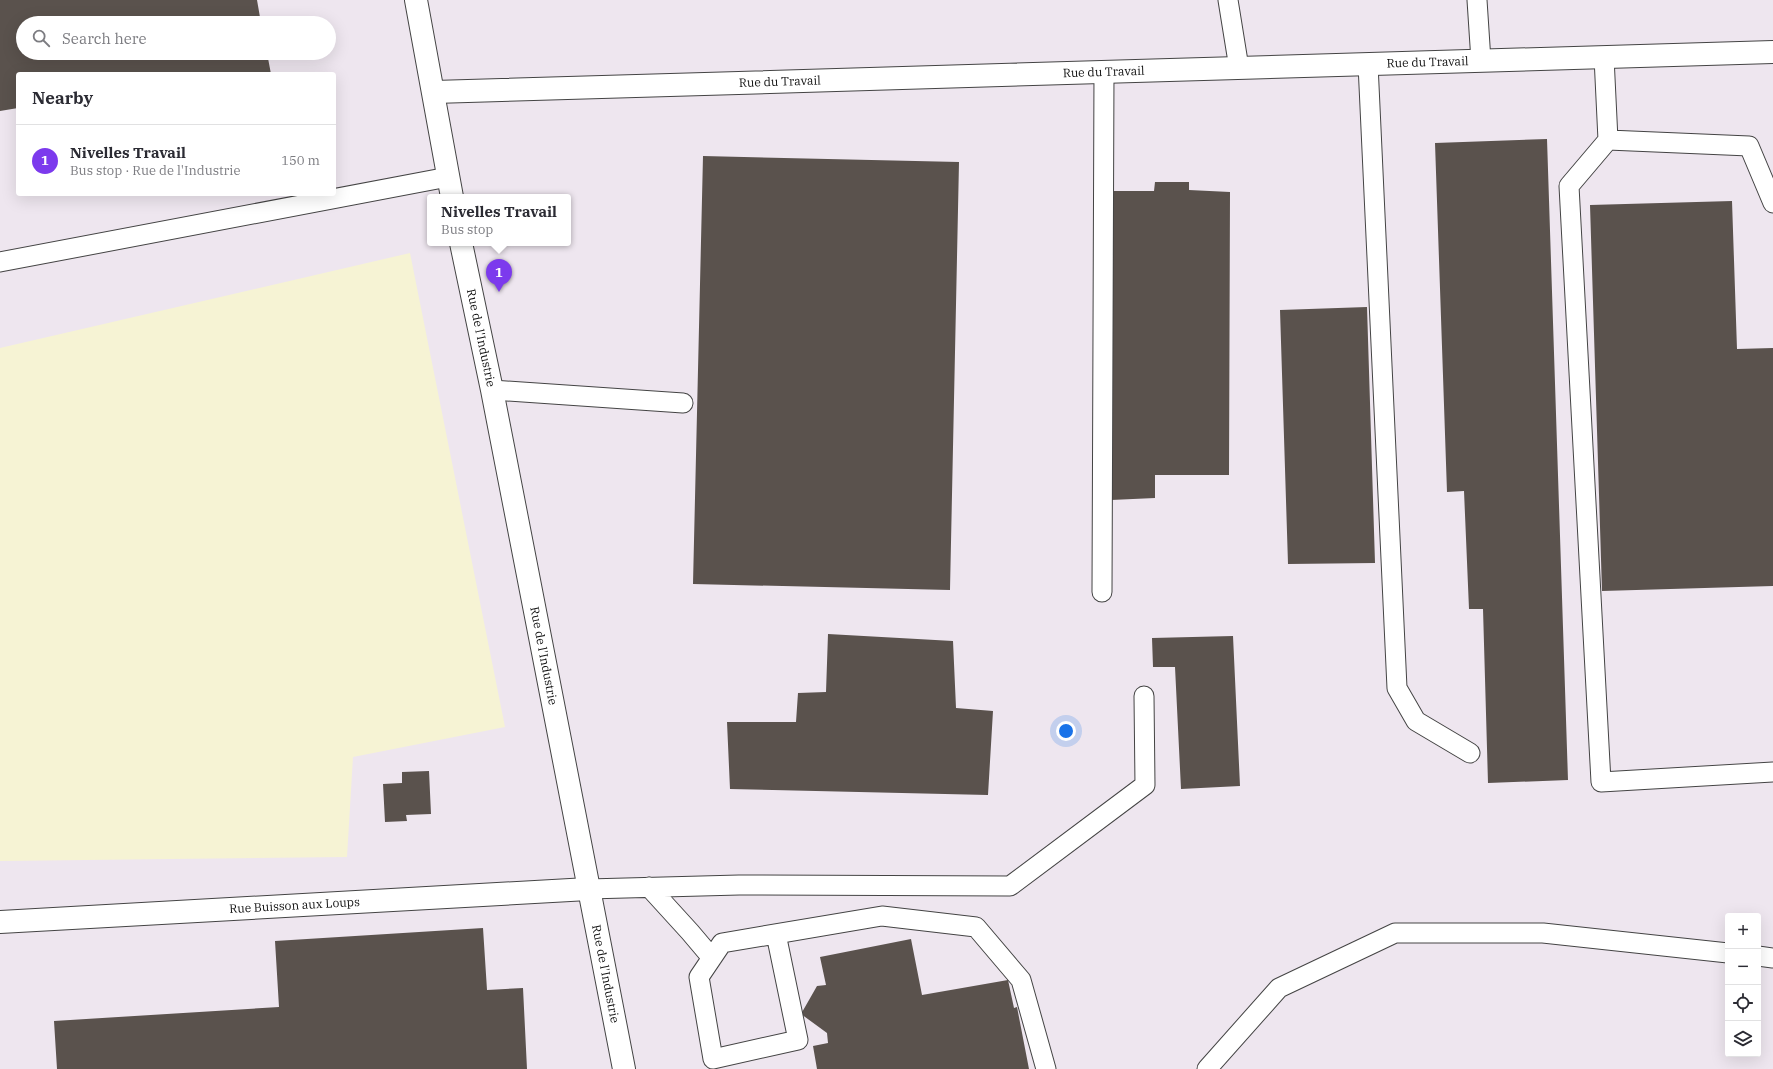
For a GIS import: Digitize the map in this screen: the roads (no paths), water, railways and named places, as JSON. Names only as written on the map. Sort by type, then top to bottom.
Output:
[{"type":"street","points":[[416,0],[434,92],[450,187]]},
{"type":"street","name":"Rue du Travail","points":[[434,92],[1773,52]]},
{"type":"street","name":"Rue de l'Industrie","points":[[462,246],[492,390],[624,1069]]},
{"type":"street","name":"Rue Buisson aux Loups","points":[[0,922],[588,889]]},
{"type":"lane","points":[[1228,0],[1240,68]]},
{"type":"lane","points":[[1477,0],[1481,61]]},
{"type":"lane","points":[[1604,57],[1608,140],[1569,186],[1601,782],[1773,772]]},
{"type":"lane","points":[[1368,64],[1396,688],[1416,721],[1470,753]]},
{"type":"lane","points":[[1102,592],[1104,72]]},
{"type":"lane","points":[[1608,140],[1749,146],[1773,203]]},
{"type":"lane","points":[[0,262],[450,187]]},
{"type":"lane","points":[[492,390],[683,403]]},
{"type":"lane","points":[[588,889],[740,885],[1010,886],[1145,785],[1144,696]]},
{"type":"lane","points":[[649,887],[712,958]]},
{"type":"lane","points":[[776,934],[798,1040],[713,1059],[699,977],[722,943],[882,916],[976,926],[1021,980],[1046,1069]]},
{"type":"lane","points":[[1206,1069],[1279,988],[1395,933],[1544,933],[1725,953]]},
{"type":"lane","points":[[1761,956],[1773,958]]},
{"type":"place","name":"Nivelles Travail","points":[[499,292]]}]
